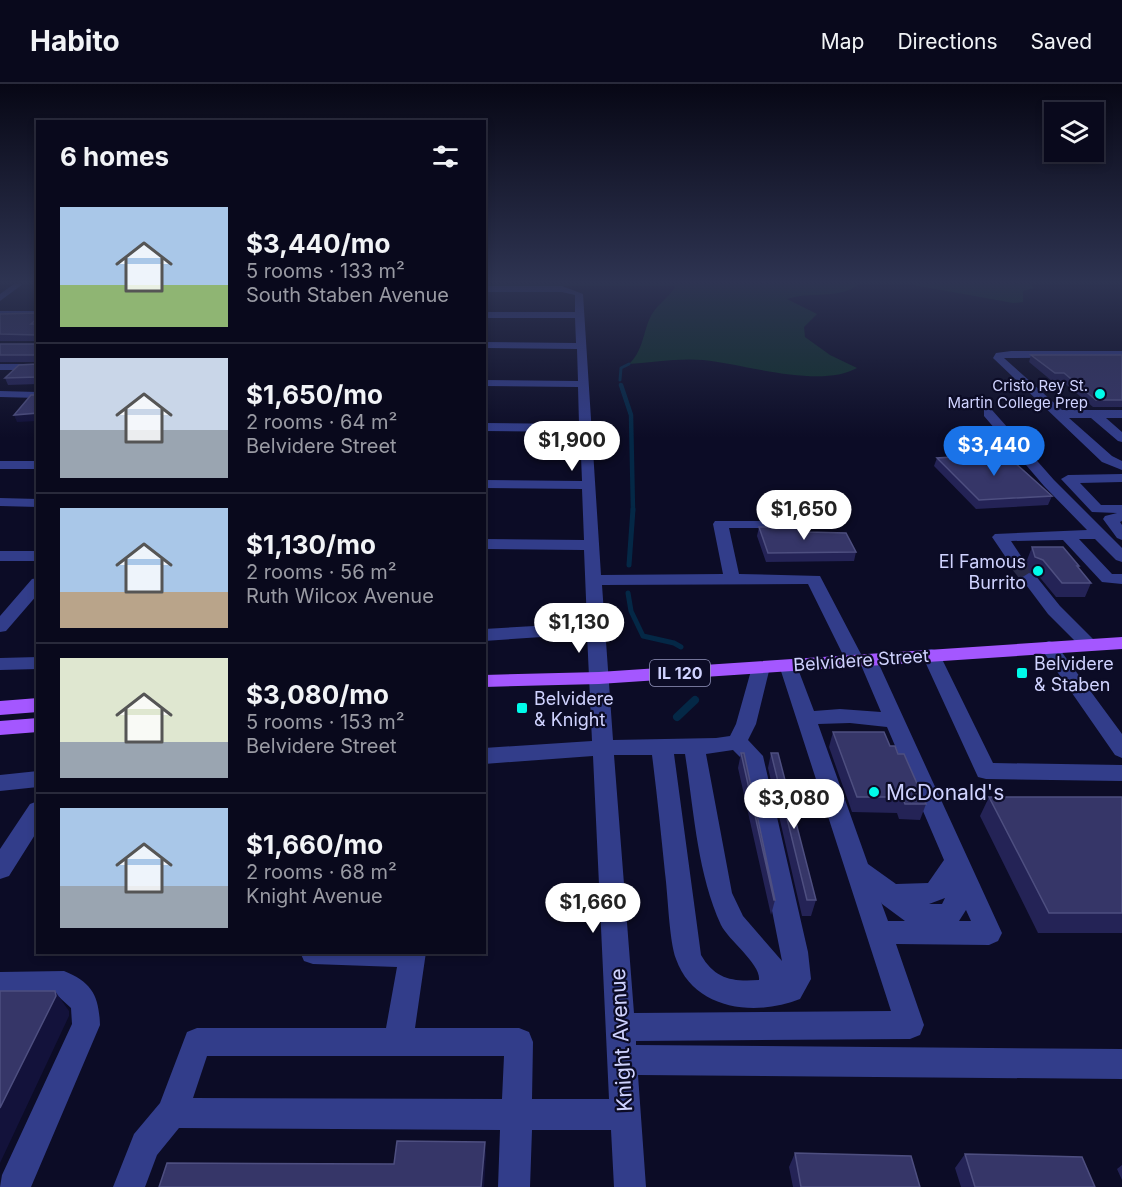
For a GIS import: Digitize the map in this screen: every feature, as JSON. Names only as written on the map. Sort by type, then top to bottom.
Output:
[{"type":"main road","name":"Belvidere Street","points":[[599,678],[1122,643]]},
{"type":"main road","name":"IL 120","points":[[486,681],[599,678]]},
{"type":"main road","name":"IL 120","points":[[486,690],[599,678]]},
{"type":"main road","points":[[0,708],[36,705]]},
{"type":"main road","points":[[0,728],[36,725]]},
{"type":"street","name":"Knight Avenue","points":[[581,335],[593,580],[630,1187]]},
{"type":"street","points":[[486,345],[582,346]]},
{"type":"street","points":[[1122,354],[1000,355],[998,358],[1107,459],[1122,466]]},
{"type":"street","points":[[0,367],[36,367]]},
{"type":"street","points":[[486,383],[584,384]]},
{"type":"street","points":[[0,394],[36,395]]},
{"type":"street","points":[[988,412],[1049,483],[1122,557]]},
{"type":"street","points":[[1058,414],[1122,414]]},
{"type":"street","points":[[1094,414],[1122,438]]},
{"type":"street","points":[[486,427],[586,428]]},
{"type":"street","points":[[0,465],[36,465]]},
{"type":"street","points":[[1122,478],[1068,478],[1097,509],[1122,509]]},
{"type":"street","points":[[486,484],[589,485]]},
{"type":"street","points":[[0,502],[36,502]]},
{"type":"street","points":[[1122,517],[1110,519],[1122,535]]},
{"type":"street","points":[[732,578],[720,524],[764,524]]},
{"type":"street","points":[[1089,645],[1054,610],[1000,537],[1101,534]]},
{"type":"street","points":[[1067,535],[1115,579],[1122,595]]},
{"type":"street","points":[[486,544],[592,545]]},
{"type":"street","points":[[0,556],[36,556]]},
{"type":"street","points":[[593,580],[814,579],[895,721],[954,865],[989,933],[879,932]]},
{"type":"street","points":[[0,627],[36,585]]},
{"type":"street","points":[[486,635],[596,628]]},
{"type":"street","points":[[1048,647],[1122,750]]},
{"type":"street","points":[[931,656],[986,771],[1122,773]]},
{"type":"street","points":[[0,664],[36,663]]},
{"type":"street","points":[[620,1027],[910,1025],[788,665]]},
{"type":"street","points":[[737,742],[746,724],[761,667]]},
{"type":"street","points":[[806,720],[825,715],[852,715],[895,721]]},
{"type":"street","points":[[486,756],[603,748],[716,746],[737,742]]},
{"type":"street","points":[[662,747],[688,957],[697,975],[712,989],[740,994],[790,990],[796,979],[795,952],[752,756],[737,742]]},
{"type":"street","points":[[694,747],[720,893],[734,924],[771,966],[774,982],[766,993]]},
{"type":"street","points":[[0,783],[36,779]]},
{"type":"street","points":[[2,864],[36,813]]},
{"type":"street","points":[[858,870],[916,914],[947,916],[956,908],[959,897],[954,865]]},
{"type":"street","points":[[399,1041],[413,954]]},
{"type":"street","points":[[0,985],[64,984],[85,1002],[86,1025],[14,1187]]},
{"type":"street","points":[[129,1187],[145,1145],[172,1113],[197,1042],[399,1041],[519,1042],[514,1187]]},
{"type":"street","points":[[622,1060],[1122,1064]]},
{"type":"street","points":[[172,1113],[626,1115]]},
{"type":"green space","points":[[644,335],[805,335],[830,355],[857,368],[841,374],[803,376],[703,360],[629,364],[639,349]]},
{"type":"building","points":[[0,344],[35,344],[36,355],[0,355]]},
{"type":"building","name":"Cristo Rey St. Martin College Prep","points":[[1031,355],[1122,355],[1122,400],[1096,400],[1064,373],[1055,373]]},
{"type":"building","points":[[36,364],[36,377],[5,378],[19,365]]},
{"type":"building","points":[[31,395],[36,395],[36,413],[14,415]]},
{"type":"building","points":[[1005,454],[1052,496],[979,500],[937,458]]},
{"type":"building","points":[[759,527],[806,527],[808,532],[846,533],[856,552],[768,553]]},
{"type":"building","points":[[1032,547],[1063,547],[1091,583],[1062,583],[1043,560],[1035,557]]},
{"type":"building","points":[[833,732],[884,732],[890,746],[895,746],[898,754],[904,754],[926,804],[905,804],[902,797],[857,797]]},
{"type":"building","points":[[741,753],[744,753],[775,900],[774,900]]},
{"type":"building","points":[[771,753],[778,753],[816,900],[807,900]]},
{"type":"building","points":[[989,797],[1122,797],[1122,913],[1049,913]]},
{"type":"building","points":[[0,991],[55,991],[56,996],[0,1108]]},
{"type":"building","points":[[397,1141],[485,1142],[481,1187],[159,1187],[167,1163],[394,1164]]},
{"type":"building","points":[[795,1153],[911,1156],[920,1187],[801,1187]]},
{"type":"building","points":[[965,1154],[1082,1157],[1095,1187],[975,1187]]},
{"type":"waterway","points":[[620,380],[621,368],[629,364]]},
{"type":"waterway","points":[[621,385],[631,415],[633,509]]},
{"type":"waterway","points":[[629,565],[633,509]]},
{"type":"waterway","points":[[628,593],[631,611],[643,636],[674,643],[681,647]]},
{"type":"waterway","points":[[677,717],[695,700]]},
{"type":"tunnel","points":[[1019,565],[1029,578]]},
{"type":"place","name":"Cristo Rey St. Martin College Prep","points":[[1100,394]]},
{"type":"place","name":"El Famous Burrito","points":[[1038,571]]},
{"type":"place","name":"Belvidere & Staben","points":[[1022,673]]},
{"type":"place","name":"Belvidere & Knight","points":[[522,708]]},
{"type":"place","name":"McDonald's","points":[[874,792]]}]
